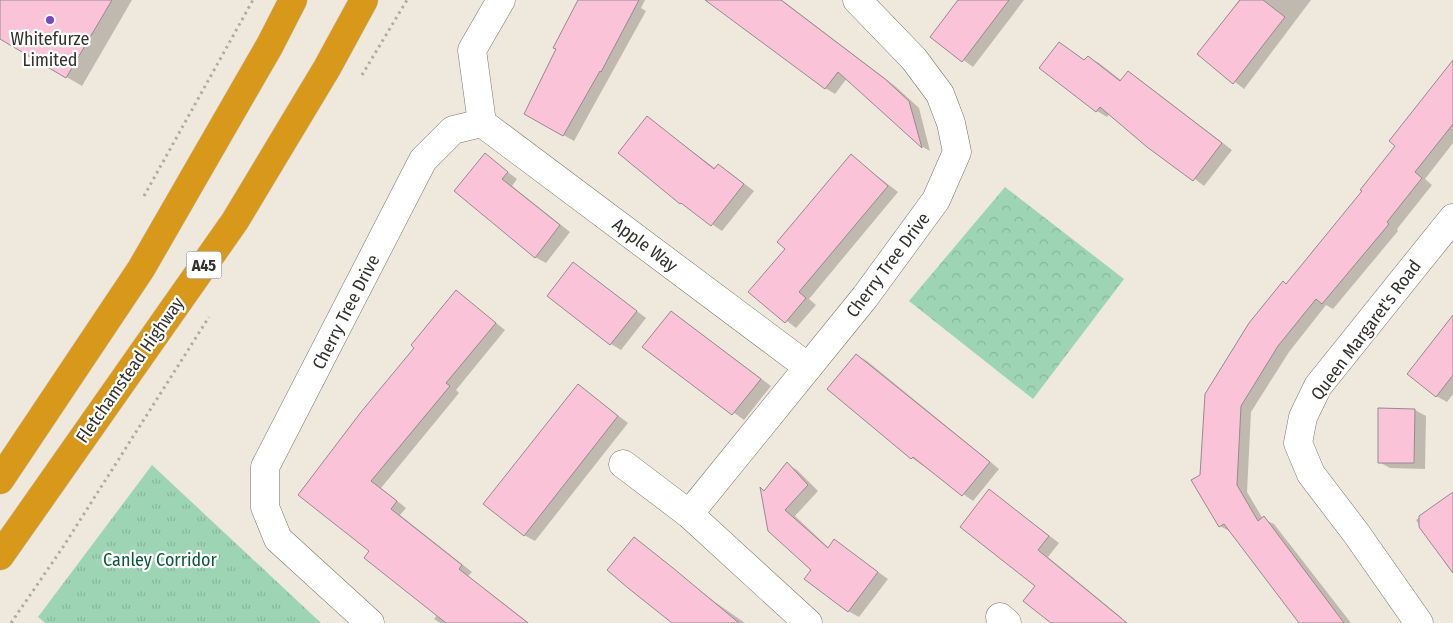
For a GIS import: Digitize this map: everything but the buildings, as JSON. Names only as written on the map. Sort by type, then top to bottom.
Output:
[{"type":"highway","points":[[0,480],[141,269],[270,45],[293,0]]},
{"type":"highway","name":"Fletchamstead Highway","points":[[0,556],[235,221],[327,68],[364,0]]},
{"type":"street","points":[[482,123],[472,50],[501,0]]},
{"type":"street","name":"Cherry Tree Drive","points":[[689,514],[865,297],[936,200],[957,152],[951,123],[940,94],[914,59],[858,0]]},
{"type":"street","name":"Apple Way","points":[[482,123],[808,367]]},
{"type":"street","name":"Cherry Tree Drive","points":[[370,623],[278,538],[265,507],[265,467],[423,160],[453,130],[482,123]]},
{"type":"street","name":"Queen Margaret's Road","points":[[1419,623],[1356,533],[1311,474],[1298,443],[1303,417],[1318,386],[1453,218]]},
{"type":"street","points":[[623,464],[689,514],[802,621]]},
{"type":"path","points":[[142,200],[253,0]]},
{"type":"path","points":[[11,623],[58,555]]},
{"type":"green space","points":[[1005,187],[1124,279],[1033,399],[909,301]]},
{"type":"green space","name":"Canley Corridor","points":[[152,465],[321,623],[45,623],[38,617]]},
{"type":"place","name":"Whitefurze Limited","points":[[50,20]]}]
